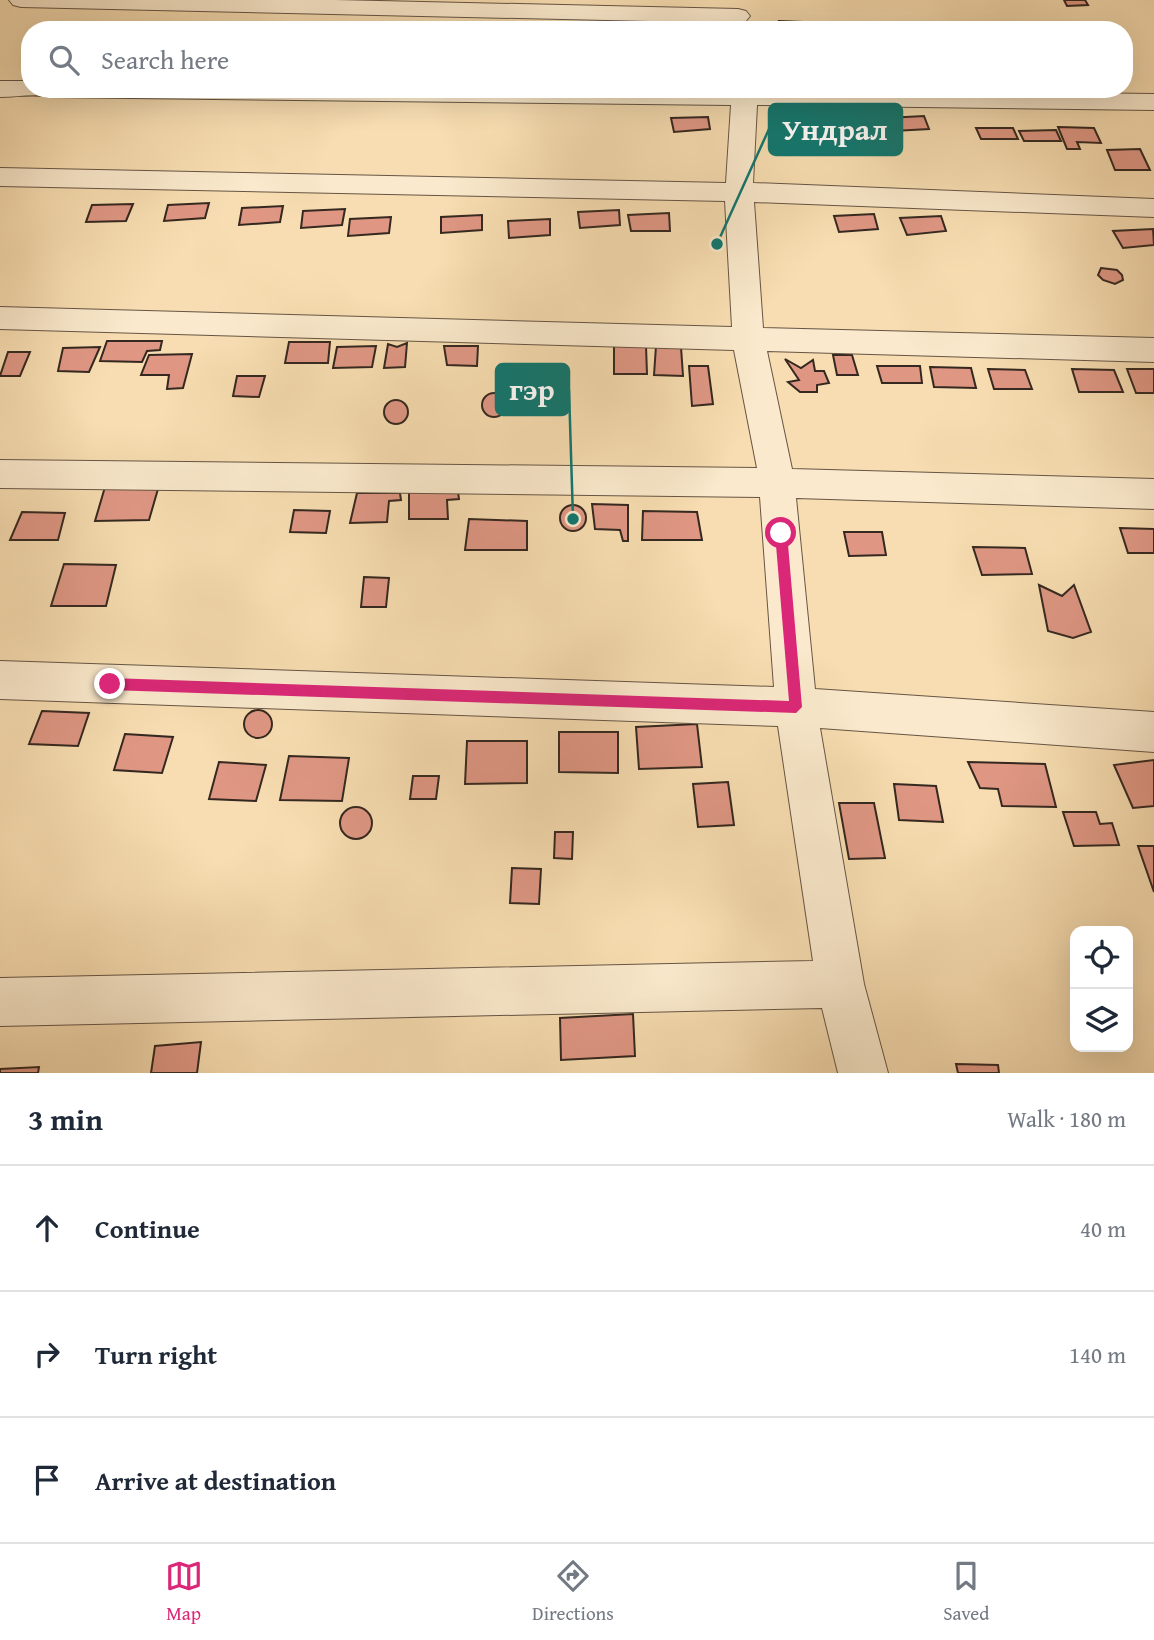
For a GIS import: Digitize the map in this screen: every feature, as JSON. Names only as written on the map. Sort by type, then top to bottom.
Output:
[{"type":"street","points":[[21,0],[738,15]]},
{"type":"street","points":[[0,89],[21,89]]},
{"type":"street","points":[[745,98],[739,192],[748,338],[777,482],[796,707],[840,984],[863,1073]]},
{"type":"street","points":[[972,98],[1154,102]]},
{"type":"street","points":[[0,177],[739,192],[1154,208]]},
{"type":"street","points":[[0,318],[1154,350]]},
{"type":"street","points":[[0,474],[777,482],[1154,494]]},
{"type":"street","points":[[0,680],[796,707],[1154,732]]},
{"type":"street","points":[[0,1002],[840,984]]},
{"type":"building","points":[[1064,0],[1085,0],[1088,5],[1067,6]]},
{"type":"building","points":[[924,116],[929,129],[893,131],[887,118]]},
{"type":"building","points":[[708,117],[710,129],[674,132],[671,118]]},
{"type":"building","points":[[1058,127],[1094,128],[1101,143],[1077,142],[1080,149],[1067,149]]},
{"type":"building","points":[[976,128],[1013,128],[1018,139],[981,139]]},
{"type":"building","points":[[1056,130],[1061,141],[1024,141],[1019,131]]},
{"type":"building","points":[[1140,149],[1150,170],[1115,170],[1107,150]]},
{"type":"building","points":[[209,203],[205,218],[164,221],[168,205]]},
{"type":"building","points":[[133,204],[126,221],[86,222],[92,205]]},
{"type":"building","points":[[283,206],[280,222],[239,225],[242,208]]},
{"type":"building","points":[[345,209],[342,225],[301,228],[303,211]]},
{"type":"building","points":[[619,210],[620,225],[580,228],[578,212]]},
{"type":"building","points":[[669,213],[670,231],[631,231],[628,215]]},
{"type":"building","points":[[874,214],[878,229],[839,232],[834,216]]},
{"type":"building","points":[[482,215],[482,230],[441,233],[441,217]]},
{"type":"building","points":[[941,216],[946,231],[907,235],[900,218]]},
{"type":"building","points":[[391,217],[389,233],[348,236],[350,219]]},
{"type":"building","points":[[550,219],[550,235],[509,238],[508,221]]},
{"type":"building","points":[[1153,229],[1154,245],[1123,248],[1113,231]]},
{"type":"building","points":[[1101,268],[1117,270],[1123,280],[1115,284],[1103,280],[1098,275]]},
{"type":"building","points":[[107,341],[162,341],[160,350],[147,351],[142,362],[100,361]]},
{"type":"building","points":[[289,342],[330,342],[328,363],[285,363]]},
{"type":"building","points":[[407,343],[405,367],[384,368],[388,344],[397,347]]},
{"type":"building","points":[[376,346],[372,367],[333,368],[337,347]]},
{"type":"building","points":[[444,346],[478,346],[477,366],[447,365]]},
{"type":"building","points":[[614,346],[646,346],[647,374],[614,374]]},
{"type":"building","points":[[656,346],[681,347],[683,376],[654,375]]},
{"type":"building","points":[[100,347],[89,372],[58,371],[63,348]]},
{"type":"building","points":[[8,352],[30,352],[20,376],[0,376]]},
{"type":"building","points":[[192,354],[183,388],[167,389],[169,375],[141,375],[149,355]]},
{"type":"building","points":[[833,355],[852,355],[858,375],[837,375]]},
{"type":"building","points":[[785,359],[801,368],[813,360],[815,371],[824,371],[829,383],[817,385],[817,392],[800,392],[788,382],[799,380]]},
{"type":"building","points":[[689,366],[708,366],[713,404],[692,406]]},
{"type":"building","points":[[877,366],[920,366],[922,383],[882,383]]},
{"type":"building","points":[[930,367],[971,368],[976,388],[934,387]]},
{"type":"building","points":[[988,369],[1025,370],[1032,389],[994,389]]},
{"type":"building","points":[[1072,369],[1114,370],[1123,392],[1079,392]]},
{"type":"building","points":[[1127,369],[1154,369],[1154,393],[1136,393]]},
{"type":"building","points":[[237,376],[265,376],[259,397],[233,396]]},
{"type":"building","points":[[494,393],[502,397],[506,405],[502,413],[494,417],[486,413],[482,405],[486,397]]},
{"type":"building","points":[[396,400],[404,404],[408,412],[404,420],[396,424],[388,420],[384,412],[388,404]]},
{"type":"building","points":[[105,487],[158,489],[149,520],[95,521]]},
{"type":"building","points":[[409,492],[458,492],[459,499],[447,500],[448,519],[409,519]]},
{"type":"building","points":[[357,493],[400,493],[401,500],[389,501],[387,522],[350,523]]},
{"type":"building","points":[[592,504],[628,505],[628,541],[623,541],[620,530],[595,529]]},
{"type":"building","points":[[573,505],[582,509],[586,518],[582,527],[573,531],[564,527],[560,518],[564,509]]},
{"type":"building","points":[[294,510],[330,511],[326,533],[290,532]]},
{"type":"building","points":[[643,511],[697,512],[702,540],[642,540]]},
{"type":"building","points":[[22,512],[65,513],[58,540],[10,540]]},
{"type":"building","points":[[469,519],[527,521],[527,550],[465,550]]},
{"type":"building","points":[[1120,528],[1154,529],[1154,553],[1128,553]]},
{"type":"building","points":[[844,532],[882,532],[886,555],[849,556]]},
{"type":"building","points":[[973,547],[1025,548],[1032,574],[982,575]]},
{"type":"building","points":[[64,564],[116,565],[106,606],[51,606]]},
{"type":"building","points":[[364,577],[389,578],[386,607],[361,607]]},
{"type":"building","points":[[1039,585],[1062,596],[1074,585],[1091,632],[1073,638],[1048,631]]},
{"type":"building","points":[[258,710],[268,714],[272,724],[268,734],[258,738],[248,734],[244,724],[248,714]]},
{"type":"building","points":[[42,711],[89,713],[78,746],[29,744]]},
{"type":"building","points":[[697,724],[702,767],[639,769],[636,727]]},
{"type":"building","points":[[559,732],[618,732],[618,773],[559,772]]},
{"type":"building","points":[[125,734],[173,737],[162,773],[114,770]]},
{"type":"building","points":[[467,741],[527,741],[527,783],[465,784]]},
{"type":"building","points":[[289,756],[349,758],[342,801],[280,800]]},
{"type":"building","points":[[1154,760],[1154,806],[1133,808],[1114,765]]},
{"type":"building","points":[[219,762],[266,765],[256,801],[209,799]]},
{"type":"building","points":[[968,762],[1045,764],[1056,807],[1002,806],[998,789],[980,788]]},
{"type":"building","points":[[413,776],[439,776],[436,799],[410,799]]},
{"type":"building","points":[[728,782],[734,825],[698,827],[693,784]]},
{"type":"building","points":[[894,784],[936,786],[943,822],[899,820]]},
{"type":"building","points":[[839,803],[874,803],[885,858],[849,859]]},
{"type":"building","points":[[356,807],[367,812],[372,823],[367,834],[356,839],[345,834],[340,823],[345,812]]},
{"type":"building","points":[[1063,812],[1096,812],[1100,824],[1112,823],[1119,845],[1074,846]]},
{"type":"building","points":[[555,832],[573,832],[572,859],[554,858]]},
{"type":"building","points":[[1138,846],[1154,846],[1154,892]]},
{"type":"building","points":[[512,868],[541,869],[539,904],[510,903]]},
{"type":"building","points":[[633,1014],[635,1056],[561,1060],[560,1018]]},
{"type":"building","points":[[201,1042],[197,1073],[151,1073],[155,1046]]},
{"type":"building","points":[[956,1064],[998,1065],[999,1073],[958,1073]]},
{"type":"building","points":[[39,1067],[38,1073],[0,1073],[0,1069]]},
{"type":"place","name":"Ундрал","points":[[717,244]]},
{"type":"place","name":"гэр","points":[[573,519]]},
{"type":"route","points":[[110,684],[796,707],[781,533]]}]
